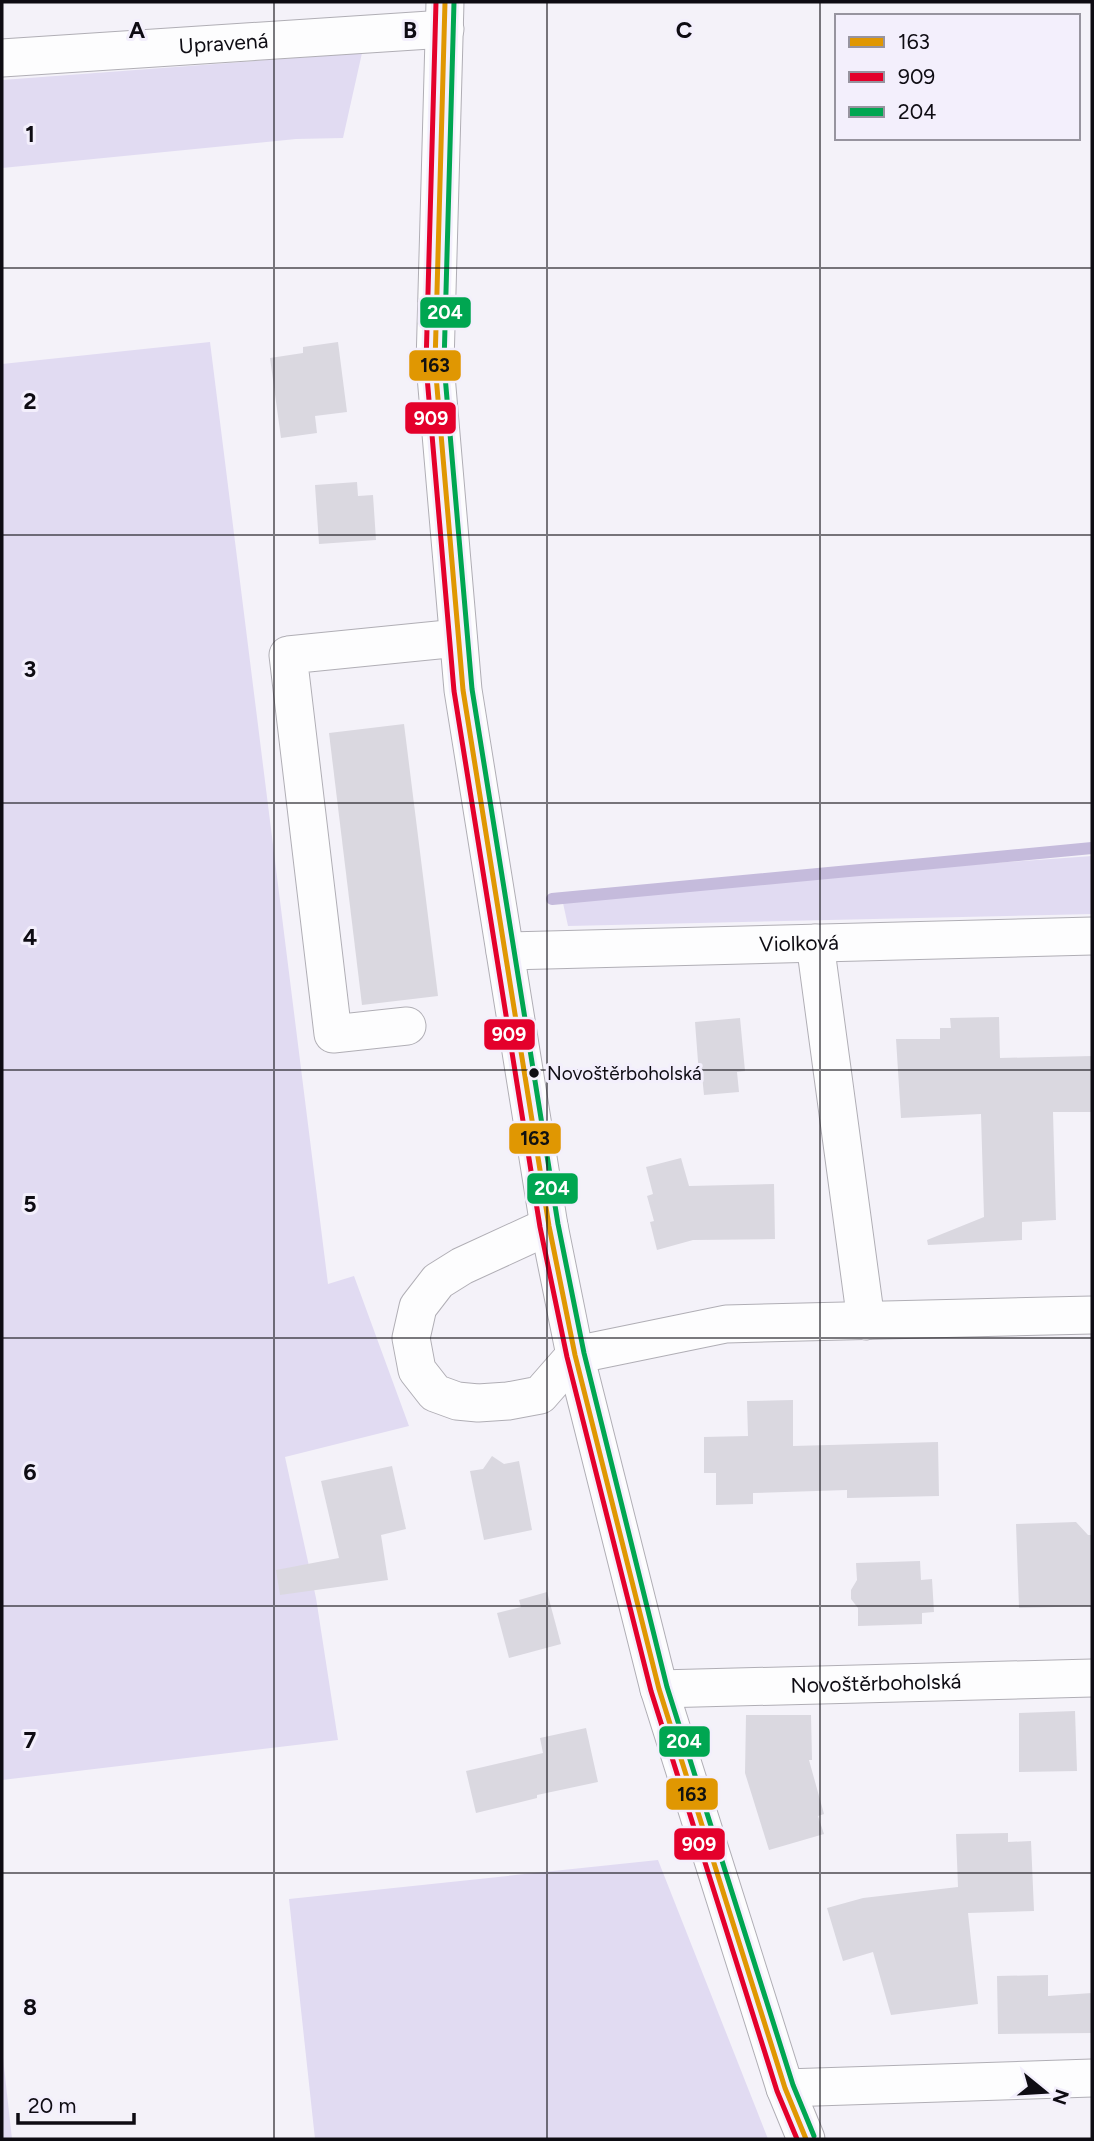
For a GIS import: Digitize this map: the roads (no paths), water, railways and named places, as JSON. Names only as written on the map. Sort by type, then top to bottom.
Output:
[{"type":"street","name":"Upravená","points":[[2,58],[445,15]]},
{"type":"street","points":[[445,15],[435,364],[458,638],[463,690],[549,1227],[575,1355],[659,1689],[785,2088],[806,2139]]},
{"type":"street","points":[[407,1026],[333,1034],[288,655],[458,638]]},
{"type":"street","name":"Violková","points":[[505,951],[1092,936]]},
{"type":"street","points":[[815,943],[866,1321]]},
{"type":"street","points":[[549,1227],[462,1266],[438,1281],[418,1307],[411,1338],[417,1370],[435,1393],[457,1401],[509,1402],[540,1395],[575,1355],[726,1324],[1092,1315]]},
{"type":"street","name":"Novoštěrboholská","points":[[659,1689],[1092,1678]]},
{"type":"street","points":[[785,2088],[1092,2078]]},
{"type":"waterway","points":[[552,899],[1092,848]]},
{"type":"place","name":"Novoštěrboholská","points":[[534,1073]]}]
